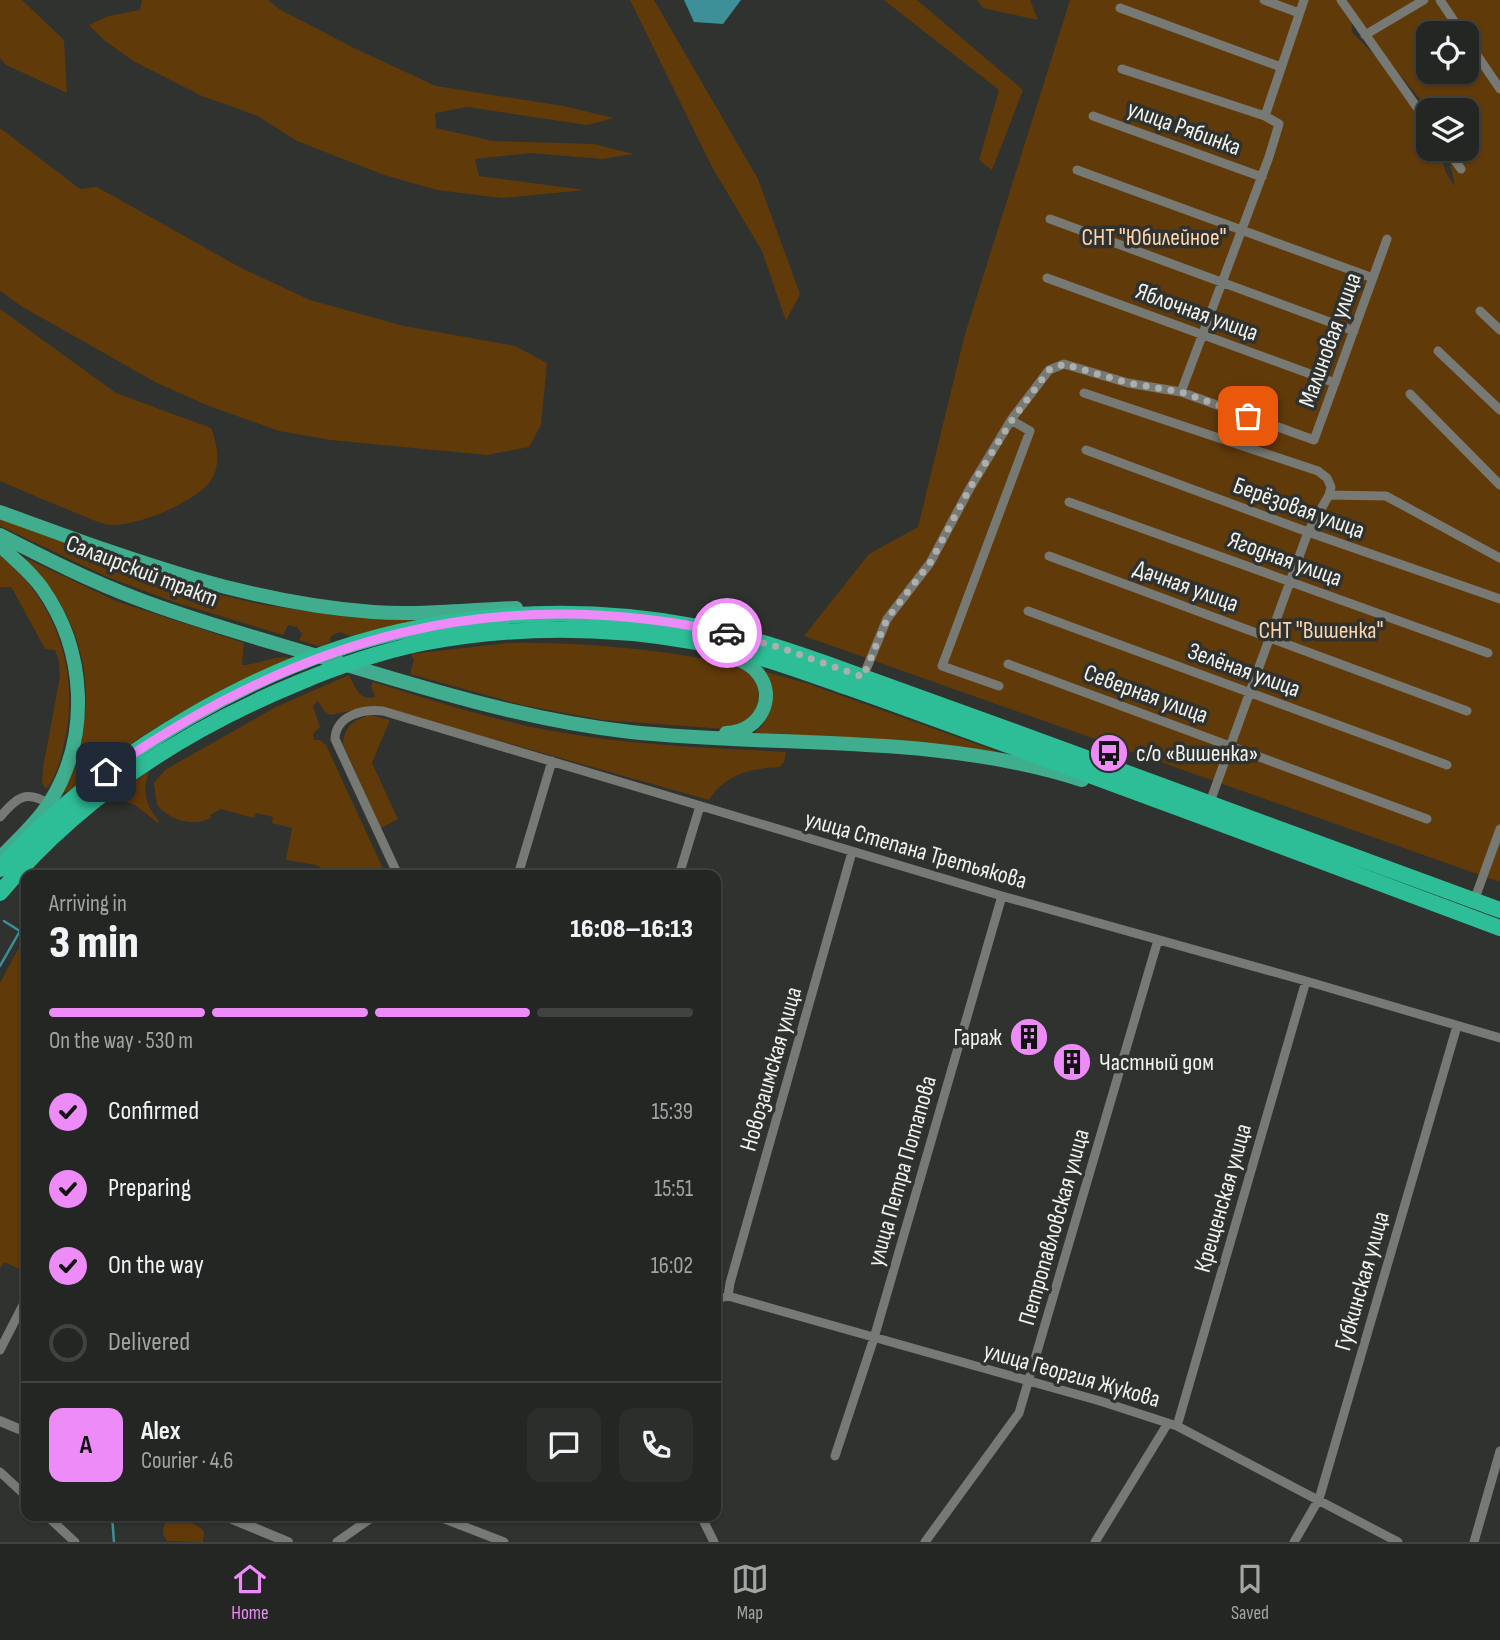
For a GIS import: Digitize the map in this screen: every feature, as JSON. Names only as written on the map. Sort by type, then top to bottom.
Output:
[{"type":"highway","points":[[0,869],[27,840],[82,791],[162,733],[248,687],[344,648],[415,628],[510,616],[608,616],[694,626],[765,643],[1500,910]]},
{"type":"highway","points":[[0,893],[38,851],[93,801],[170,747],[220,718],[317,675],[374,655],[419,644],[506,632],[565,630],[636,634],[692,641],[749,654],[858,691],[1500,928]]},
{"type":"main road","points":[[0,512],[181,576],[297,603],[361,611],[408,613],[579,607],[620,611],[694,626]]},
{"type":"main road","name":"Салаирский тракт","points":[[0,535],[137,599],[271,642],[525,715],[630,732]]},
{"type":"main road","points":[[0,546],[29,572],[50,600],[67,634],[76,667],[78,708],[75,739],[61,781],[49,804],[0,858]]},
{"type":"main road","points":[[506,632],[636,641],[690,648],[742,661],[754,669],[763,683],[766,699],[763,712],[755,723],[740,732],[630,732]]},
{"type":"main road","points":[[630,732],[727,740],[904,747],[1000,759],[1058,772],[1244,832]]},
{"type":"street","points":[[1264,0],[1299,13]]},
{"type":"street","points":[[1265,116],[1304,0]]},
{"type":"street","points":[[1341,0],[1416,106]]},
{"type":"street","points":[[1365,35],[1424,0]]},
{"type":"street","points":[[1440,0],[1454,21]]},
{"type":"street","points":[[1120,8],[1281,67]]},
{"type":"street","points":[[1479,58],[1500,89]]},
{"type":"street","points":[[863,677],[887,619],[930,563],[970,488],[1012,420],[1049,370],[1064,364],[1128,383],[1181,392],[1262,177],[1279,124],[1265,116],[1122,69]]},
{"type":"street","name":"улица Рябинка","points":[[1093,116],[1262,177]]},
{"type":"street","points":[[1455,161],[1461,169]]},
{"type":"street","points":[[1077,170],[1373,278]]},
{"type":"street","points":[[1050,219],[1354,331]]},
{"type":"street","name":"Малиновая улица","points":[[1181,392],[1314,440],[1387,239]]},
{"type":"street","name":"Яблочная улица","points":[[1047,278],[1335,383]]},
{"type":"street","points":[[1480,311],[1500,330]]},
{"type":"street","points":[[1438,351],[1500,410]]},
{"type":"street","points":[[1084,393],[1318,471],[1327,478],[1331,486],[1329,495],[1308,532],[1210,803]]},
{"type":"street","points":[[1410,394],[1500,485]]},
{"type":"street","points":[[999,686],[942,666],[1030,431],[1012,420]]},
{"type":"street","name":"Берёзовая улица","points":[[1086,450],[1500,599]]},
{"type":"street","points":[[1329,495],[1386,496],[1500,558]]},
{"type":"street","name":"Ягодная улица","points":[[1069,502],[1488,653]]},
{"type":"street","name":"Дачная улица","points":[[1049,556],[1466,711]]},
{"type":"street","name":"Зелёная улица","points":[[1028,611],[1447,765]]},
{"type":"street","name":"Северная улица","points":[[1008,664],[1427,819]]},
{"type":"street","name":"улица Степана Третьякова","points":[[396,870],[335,739],[336,731],[343,720],[362,712],[377,711],[552,761],[1002,896],[1500,1038]]},
{"type":"street","points":[[519,870],[552,761]]},
{"type":"street","points":[[1,815],[23,797],[36,796],[49,804]]},
{"type":"street","points":[[681,870],[700,806]]},
{"type":"street","points":[[1474,901],[1500,829]]},
{"type":"street","name":"Новозаимская улица","points":[[728,1296],[852,852]]},
{"type":"street","name":"улица Петра Потапова","points":[[835,1456],[874,1338],[1002,896]]},
{"type":"street","name":"Петропавловская улица","points":[[925,1542],[1020,1413],[1158,940]]},
{"type":"street","name":"Крещенская улица","points":[[1095,1542],[1173,1424],[1306,981]]},
{"type":"street","name":"Губкинская улица","points":[[1294,1542],[1318,1499],[1457,1026]]},
{"type":"street","name":"улица Георгия Жукова","points":[[721,1297],[728,1296],[1173,1424],[1398,1542]]},
{"type":"street","points":[[0,1350],[21,1309]]},
{"type":"street","points":[[0,1421],[21,1430]]},
{"type":"street","points":[[1474,1542],[1500,1451]]},
{"type":"street","points":[[0,1472],[21,1491]]},
{"type":"street","points":[[52,1521],[75,1542]]},
{"type":"street","points":[[237,1521],[288,1542]]},
{"type":"street","points":[[337,1542],[367,1521]]},
{"type":"street","points":[[451,1521],[504,1542]]},
{"type":"street","points":[[704,1521],[714,1542]]},
{"type":"green space","points":[[0,0],[22,0],[64,40],[67,93],[6,65],[0,58]]},
{"type":"green space","points":[[142,0],[268,0],[279,9],[356,49],[436,86],[563,106],[614,118],[587,125],[467,107],[435,113],[436,128],[493,141],[594,144],[634,154],[603,159],[531,153],[475,159],[479,176],[585,190],[502,198],[437,190],[384,175],[297,141],[258,116],[202,96],[135,62],[105,41],[89,25],[109,16],[140,10]]},
{"type":"green space","points":[[630,0],[654,0],[758,179],[800,294],[786,321],[762,251],[712,167]]},
{"type":"green space","points":[[884,0],[917,0],[1023,90],[992,170],[979,160],[999,90]]},
{"type":"green space","points":[[977,0],[1030,0],[1038,20],[983,8]]},
{"type":"green space","points":[[1070,0],[1500,0],[1500,882],[804,636],[869,554],[918,527],[965,334]]},
{"type":"green space","points":[[0,128],[80,189],[97,187],[243,269],[310,300],[404,326],[515,346],[547,363],[541,425],[529,447],[487,455],[331,440],[279,431],[209,406],[155,382],[21,306],[0,291]]},
{"type":"green space","points":[[0,309],[116,393],[211,428],[217,464],[208,484],[188,500],[160,514],[116,525],[93,520],[0,481]]},
{"type":"green space","points":[[0,519],[131,567],[221,595],[259,604],[339,616],[416,620],[350,636],[340,632],[331,636],[330,642],[321,647],[299,640],[302,634],[297,627],[288,625],[283,635],[174,602],[105,576],[0,526]]},
{"type":"green space","points":[[0,556],[20,574],[50,617],[66,666],[69,692],[64,744],[60,762],[46,789],[42,783],[43,768],[60,676],[59,661],[55,650],[45,649],[11,587],[0,587]]},
{"type":"green space","points":[[21,556],[116,601],[244,643],[242,665],[282,657],[294,659],[233,685],[148,732],[69,791],[62,793],[83,726],[85,676],[72,626],[64,611],[56,597]]},
{"type":"green space","points":[[508,643],[625,648],[724,663],[751,674],[759,693],[758,702],[750,720],[725,729],[603,720],[522,705],[410,674],[414,660],[411,654]]},
{"type":"green space","points":[[766,672],[806,683],[1010,756],[755,733],[769,711]]},
{"type":"green space","points":[[349,675],[365,697],[375,697],[371,686],[373,682],[488,716],[558,732],[643,743],[786,752],[780,767],[740,774],[722,784],[709,800],[376,706],[330,715],[318,701],[313,706],[320,727],[313,734],[314,740],[320,740],[326,745],[384,870],[325,870],[316,865],[286,860],[292,828],[272,823],[273,817],[256,813],[254,818],[221,809],[204,821],[190,822],[175,819],[157,805],[154,783],[165,770],[276,707]]},
{"type":"green space","points":[[370,715],[390,720],[372,763],[398,819],[381,828],[343,744],[345,733],[351,725]]},
{"type":"green space","points":[[149,771],[146,798],[158,823],[135,805],[112,797]]},
{"type":"green space","points":[[21,944],[21,1270],[4,1262],[0,1268],[0,983]]},
{"type":"green space","points":[[184,1521],[198,1526],[204,1531],[203,1542],[167,1541],[163,1534],[166,1522]]},
{"type":"water","points":[[684,0],[741,0],[723,24],[694,22]]},
{"type":"waterway","points":[[4,921],[21,932]]},
{"type":"waterway","points":[[0,966],[20,931]]},
{"type":"waterway","points":[[112,1521],[114,1542]]},
{"type":"way so far","points":[[727,633],[778,647],[863,677],[887,619],[930,563],[970,488],[1012,420],[1049,370],[1064,364],[1128,383],[1181,392],[1248,416]]},
{"type":"place","name":"с/о «Вишенка»","points":[[1109,753]]},
{"type":"place","name":"Гараж","points":[[1029,1037]]},
{"type":"place","name":"Частный дом","points":[[1072,1062]]},
{"type":"route","points":[[106,772],[162,733],[248,687],[344,648],[415,628],[490,617],[579,615],[639,618],[727,633]]},
{"type":"park label","name":"СНТ \"Юбилейное\"","points":[[1154,237]]},
{"type":"park label","name":"СНТ \"Вишенка\"","points":[[1321,630]]}]
